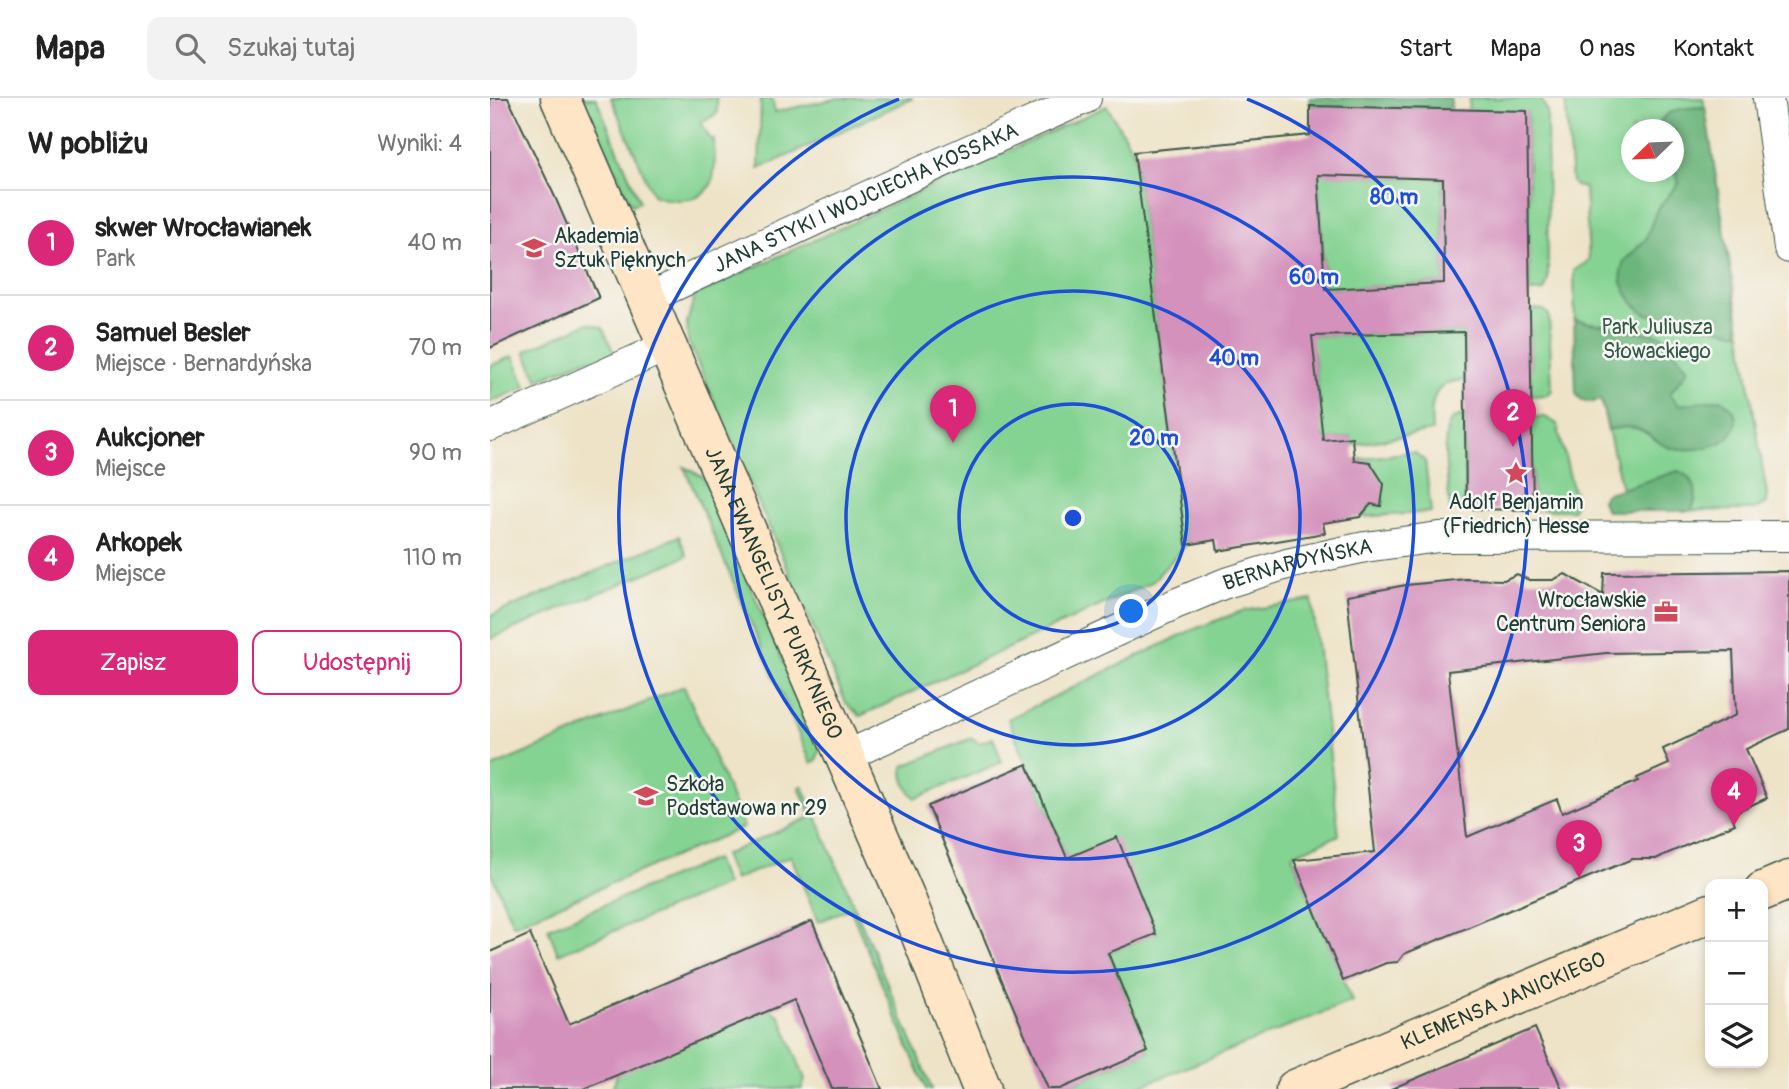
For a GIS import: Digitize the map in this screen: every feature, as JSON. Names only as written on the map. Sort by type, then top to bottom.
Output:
[{"type":"street","name":"JANA EWANGELISTY PURKYNIEGO","points":[[560,98],[905,896],[982,1089]]},
{"type":"street","name":"JANA STYKI I WOJCIECHA KOSSAKA","points":[[646,299],[860,198],[1086,98]]},
{"type":"street","points":[[1768,98],[1789,248]]},
{"type":"street","points":[[490,426],[667,346]]},
{"type":"street","name":"BERNARDYŃSKA","points":[[844,757],[1090,642],[1223,584],[1287,564],[1365,547],[1439,537],[1789,536]]},
{"type":"street","points":[[1768,889],[1789,880]]},
{"type":"street","name":"KLEMENSA JANICKIEGO","points":[[1295,1089],[1705,915]]},
{"type":"green space","points":[[583,98],[596,98],[640,202],[631,205]]},
{"type":"green space","points":[[611,98],[717,98],[717,114],[701,122],[711,140],[714,139],[715,163],[710,187],[697,197],[688,199],[669,199],[653,195]]},
{"type":"green space","points":[[761,98],[772,98],[775,112],[839,98],[913,98],[759,169]]},
{"type":"green space","points":[[1309,98],[1451,98],[1451,110],[1310,106]]},
{"type":"green space","points":[[1470,98],[1541,98],[1547,112],[1548,281],[1544,291],[1530,292],[1527,112],[1468,110]]},
{"type":"green space","name":"Park Juliusza Słowackiego","points":[[1565,98],[1703,98],[1767,503],[1754,510],[1606,511],[1602,500],[1605,494],[1622,489],[1601,400],[1587,402],[1576,393],[1574,270],[1589,261],[1585,188],[1575,186],[1572,182]]},
{"type":"green space","points":[[1107,106],[1134,152],[1186,545],[1152,582],[860,716],[846,703],[688,341],[687,322],[696,294]]},
{"type":"green space","points":[[1705,107],[1740,333],[1646,314],[1634,304],[1622,282],[1624,261],[1646,239],[1657,209],[1679,182],[1684,182],[1684,119],[1662,119],[1676,110]]},
{"type":"green space","points":[[1318,174],[1443,179],[1444,283],[1325,289]]},
{"type":"green space","points":[[1530,309],[1544,310],[1549,315],[1552,390],[1547,395],[1531,396]]},
{"type":"green space","points":[[1574,320],[1663,336],[1688,369],[1670,394],[1679,405],[1721,399],[1735,414],[1734,430],[1720,443],[1710,447],[1677,449],[1660,443],[1635,428],[1608,430],[1601,400],[1587,402],[1576,393]]},
{"type":"green space","points":[[588,323],[603,328],[614,353],[596,361],[587,359],[538,380],[525,351]]},
{"type":"green space","points":[[1464,332],[1465,380],[1454,381],[1439,389],[1433,403],[1432,431],[1352,445],[1351,437],[1315,439],[1319,402],[1314,354],[1300,336]]},
{"type":"green space","points":[[513,356],[526,387],[490,402],[490,366]]},
{"type":"green space","points":[[1465,415],[1465,509],[1450,510],[1445,452],[1447,430],[1453,419]]},
{"type":"green space","points":[[1531,417],[1545,417],[1557,424],[1576,502],[1573,510],[1533,510]]},
{"type":"green space","points":[[1410,452],[1425,461],[1431,512],[1360,517],[1371,504],[1381,506],[1382,499],[1355,460]]},
{"type":"green space","points":[[684,467],[703,477],[820,748],[816,761],[811,763]]},
{"type":"green space","points":[[1678,471],[1689,478],[1695,488],[1691,511],[1606,511],[1602,500],[1605,494]]},
{"type":"green space","points":[[679,536],[687,556],[490,639],[490,616]]},
{"type":"green space","points":[[1312,600],[1339,835],[1292,855],[1352,1001],[1133,1089],[1060,1089],[1148,1051],[1108,953],[1156,933],[1143,903],[1067,858],[1008,719],[1192,630],[1242,611]]},
{"type":"green space","points":[[684,686],[744,827],[513,925],[490,870],[490,768]]},
{"type":"green space","points":[[972,738],[979,743],[993,738],[1002,762],[916,798],[907,788],[904,766]]},
{"type":"green space","points":[[803,786],[932,1089],[926,1089],[850,908],[818,922],[791,856],[734,880],[724,855],[811,817],[799,787]]},
{"type":"green space","points":[[715,859],[726,885],[558,954],[548,928]]},
{"type":"green space","points":[[769,1009],[780,1016],[805,1079],[802,1089],[614,1089],[618,1073]]},
{"type":"building","name":"Akademia Sztuk Pięknych","points":[[490,98],[508,98],[599,298],[490,348]]},
{"type":"building","points":[[1310,106],[1527,111],[1533,510],[1466,509],[1464,332],[1312,336],[1323,440],[1352,437],[1354,460],[1370,462],[1384,484],[1381,506],[1371,504],[1360,517],[1323,523],[1325,533],[1218,551],[1216,540],[1186,545],[1134,152],[1310,135]],"holes":[[[1318,175],[1443,179],[1444,283],[1325,289]]]},
{"type":"building","points":[[1789,571],[1789,729],[1746,749],[1767,798],[1731,814],[1735,824],[1656,859],[1632,859],[1404,954],[1398,962],[1386,963],[1343,981],[1294,860],[1375,852],[1347,596],[1406,585],[1466,579],[1504,580],[1517,574],[1529,580],[1553,580],[1565,574],[1603,595],[1604,573]],"holes":[[[1733,651],[1736,715],[1663,749],[1669,764],[1637,778],[1638,781],[1562,813],[1557,799],[1467,837],[1448,671],[1606,653]]]},
{"type":"building","points":[[1027,764],[1067,858],[1117,837],[1156,934],[1108,953],[1148,1051],[1060,1089],[1048,1089],[928,806]]},
{"type":"building","points":[[812,921],[882,1089],[832,1089],[794,1000],[584,1089],[490,1089],[490,952],[530,934],[569,1024]]},
{"type":"building","points":[[1535,1028],[1562,1089],[1391,1089]]},
{"type":"place","name":"Akademia Sztuk Pięknych","points":[[534,248]]},
{"type":"place","name":"skwer Wrocławianek","points":[[953,443]]},
{"type":"place","name":"Samuel Besler","points":[[1513,447]]},
{"type":"place","name":"Adolf Benjamin (Friedrich) Hesse","points":[[1516,473]]},
{"type":"place","name":"Wrocławskie Centrum Seniora","points":[[1666,612]]},
{"type":"place","name":"Szkoła Podstawowa nr 29","points":[[646,796]]},
{"type":"place","name":"Arkopek","points":[[1734,826]]},
{"type":"place","name":"Aukcjoner","points":[[1579,878]]}]
